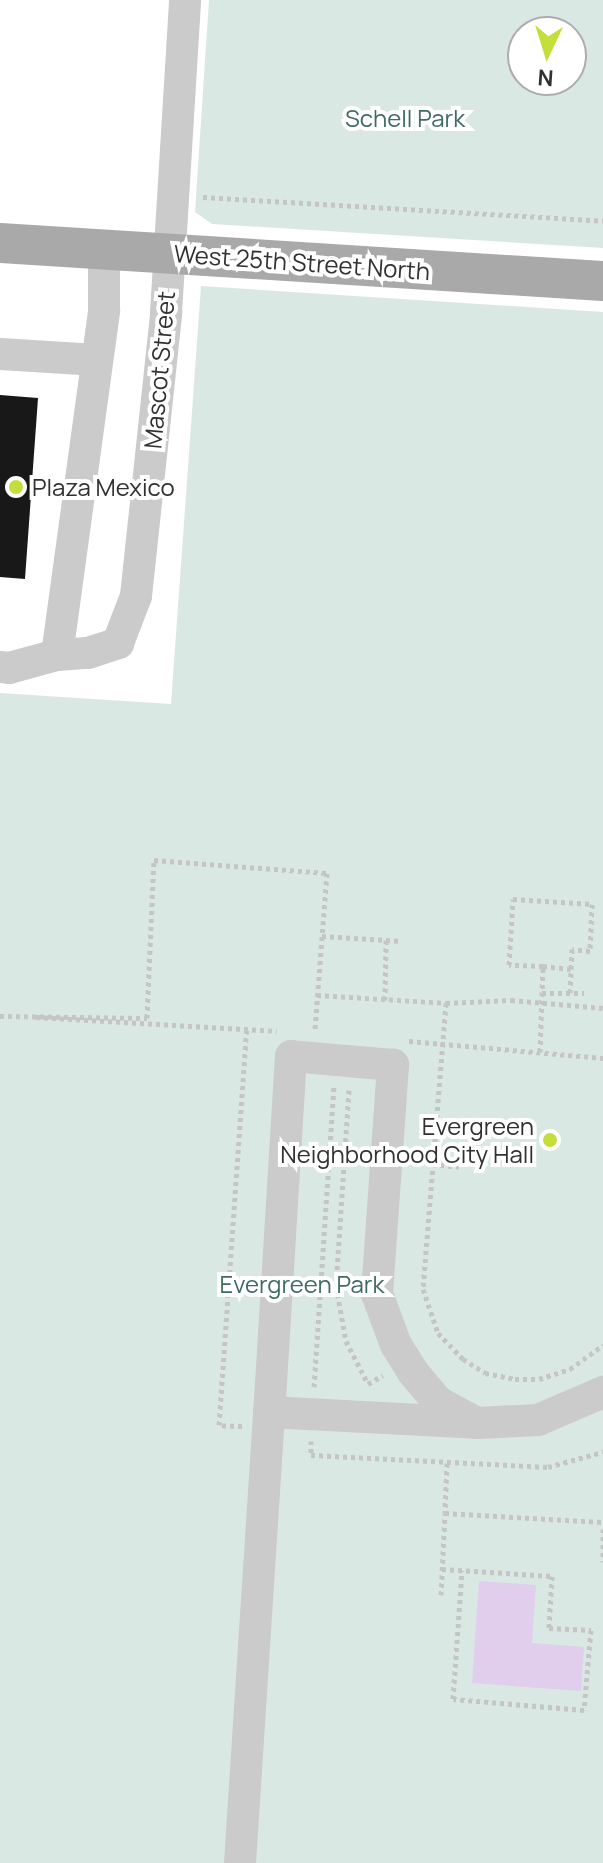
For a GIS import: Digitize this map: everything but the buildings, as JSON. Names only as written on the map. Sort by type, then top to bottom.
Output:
[{"type":"main road","name":"West 25th Street North","points":[[0,243],[603,281]]},
{"type":"street","name":"Mascot Street","points":[[57,655],[88,653],[118,643],[136,596],[166,313],[185,0]]},
{"type":"street","points":[[0,667],[9,668],[57,655],[104,310],[104,250]]},
{"type":"street","points":[[0,354],[97,360]]},
{"type":"street","points":[[240,1863],[258,1419],[291,1056],[393,1065],[377,1294],[396,1345],[413,1372],[438,1402],[477,1423]]},
{"type":"street","points":[[258,1419],[477,1423],[538,1420],[603,1392]]},
{"type":"path","points":[[203,197],[603,221]]},
{"type":"path","points":[[0,1016],[147,1018],[154,860],[327,873],[314,1034]]},
{"type":"path","points":[[570,993],[572,949],[590,951],[592,904],[513,899],[509,965],[571,969]]},
{"type":"path","points":[[322,936],[400,941]]},
{"type":"path","points":[[385,1000],[386,940]]},
{"type":"path","points":[[540,1052],[543,966]]},
{"type":"path","points":[[542,993],[584,993]]},
{"type":"path","points":[[317,995],[446,1003],[542,1002],[603,1008]]},
{"type":"path","points":[[446,1003],[423,1289],[438,1333],[463,1359],[485,1373],[515,1379],[539,1379],[570,1369],[603,1345]]},
{"type":"path","points":[[36,1017],[287,1032]]},
{"type":"path","points":[[247,1029],[219,1425],[258,1419]]},
{"type":"path","points":[[301,1033],[328,1035]]},
{"type":"path","points":[[399,1041],[603,1058]]},
{"type":"path","points":[[432,1164],[459,1167]]},
{"type":"path","points":[[441,1595],[447,1463]]},
{"type":"path","points":[[445,1513],[603,1522]]},
{"type":"path","points":[[603,1529],[603,1562]]},
{"type":"path","points":[[442,1569],[462,1570],[552,1576],[549,1628],[591,1630],[584,1710],[453,1699],[462,1570]]},
{"type":"green space","name":"Schell Park","points":[[209,0],[603,0],[603,248],[212,224],[195,212]]},
{"type":"green space","name":"Evergreen Park","points":[[201,286],[603,312],[603,1863],[0,1863],[0,693],[171,704]]},
{"type":"shaded area","points":[[479,1581],[536,1585],[532,1643],[584,1647],[581,1691],[472,1683]]},
{"type":"place","name":"Plaza Mexico","points":[[16,487]]},
{"type":"place","name":"Evergreen Neighborhood City Hall","points":[[550,1140]]}]
